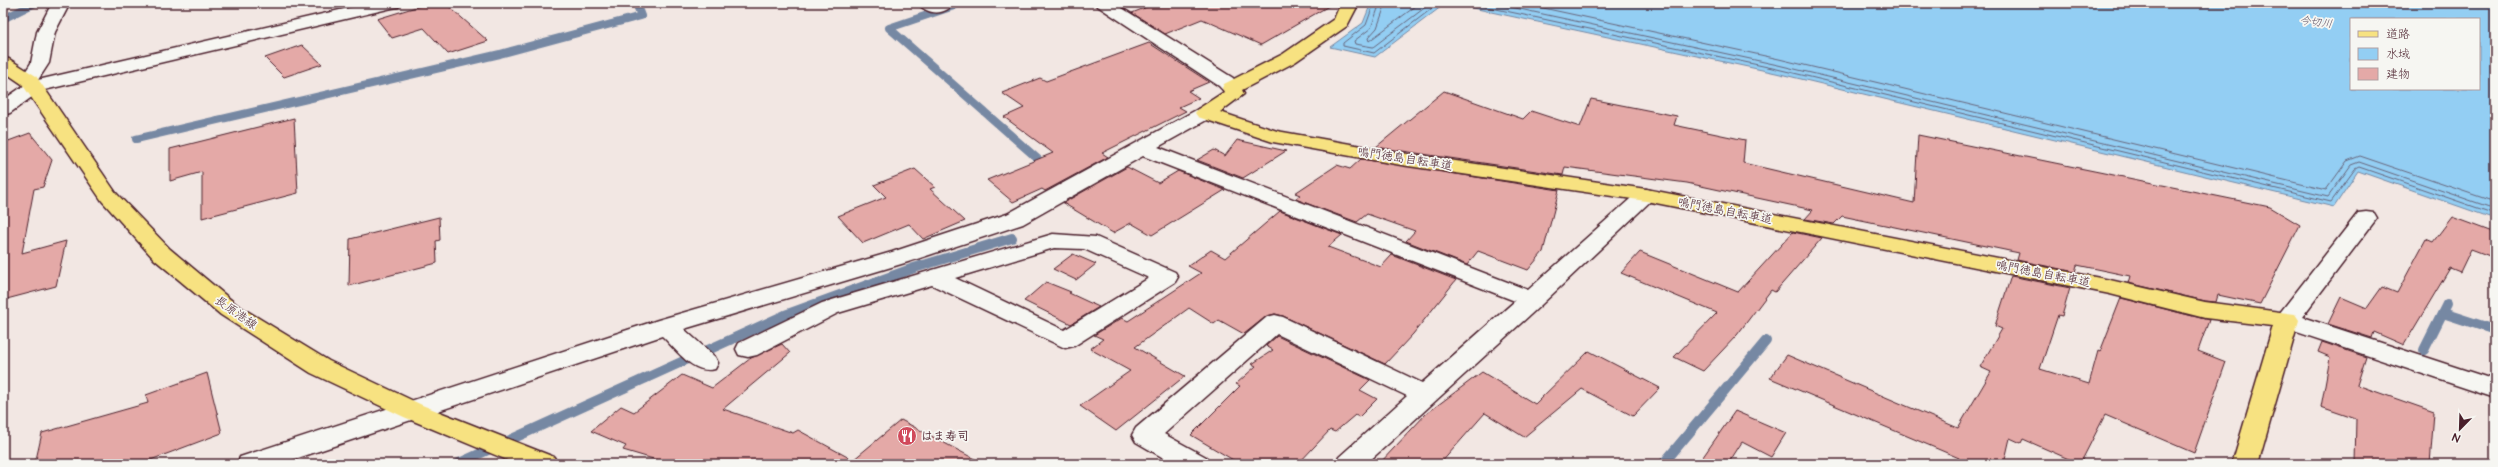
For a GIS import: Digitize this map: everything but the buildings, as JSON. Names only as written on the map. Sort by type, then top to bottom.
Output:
[{"type":"main road","points":[[1205,114],[1235,94],[1231,88],[1290,58],[1341,22],[1350,3]]},
{"type":"main road","name":"長原港線","points":[[3,63],[31,83],[109,197],[162,254],[229,310],[314,363],[413,411],[544,464]]},
{"type":"main road","name":"鳴門徳島自転車道","points":[[1205,114],[1281,138],[1409,160],[1646,195],[2110,287],[2205,310],[2287,320]]},
{"type":"main road","points":[[2245,464],[2287,320]]},
{"type":"street","points":[[3,108],[31,83],[40,63],[46,32],[61,3]]},
{"type":"street","points":[[31,83],[392,3]]},
{"type":"street","points":[[927,3],[932,8],[945,3]]},
{"type":"street","points":[[1102,3],[1181,52],[1226,82],[1231,88]]},
{"type":"street","points":[[250,464],[666,326],[806,285],[1015,219],[1205,114]]},
{"type":"street","points":[[1142,148],[1533,300]]},
{"type":"street","points":[[1349,464],[1424,394],[1533,300],[1646,195]]},
{"type":"street","points":[[2366,218],[2287,320],[2495,389]]},
{"type":"street","points":[[748,349],[830,308],[1053,241],[1088,242],[1167,277],[1065,340],[934,277]]},
{"type":"street","points":[[806,285],[830,308]]},
{"type":"street","points":[[1196,464],[1145,434],[1275,323],[1424,394]]},
{"type":"street","points":[[666,326],[706,363]]},
{"type":"water","points":[[1371,3],[1446,3],[1375,57],[1330,47],[1363,23]]},
{"type":"water","name":"今切川","points":[[1449,3],[2495,3],[2495,219],[2358,171],[2334,207],[1776,73]]},
{"type":"waterway","points":[[3,19],[35,3]]},
{"type":"waterway","points":[[136,139],[500,54],[641,16],[636,3]]},
{"type":"waterway","points":[[951,3],[954,6],[889,28],[1047,167]]},
{"type":"waterway","points":[[457,464],[785,315],[914,268],[1012,238]]},
{"type":"waterway","points":[[2424,350],[2447,304]]},
{"type":"waterway","points":[[2443,313],[2495,330]]},
{"type":"waterway","points":[[1663,464],[1766,341]]},
{"type":"place","name":"はま寿司","points":[[907,436]]}]
